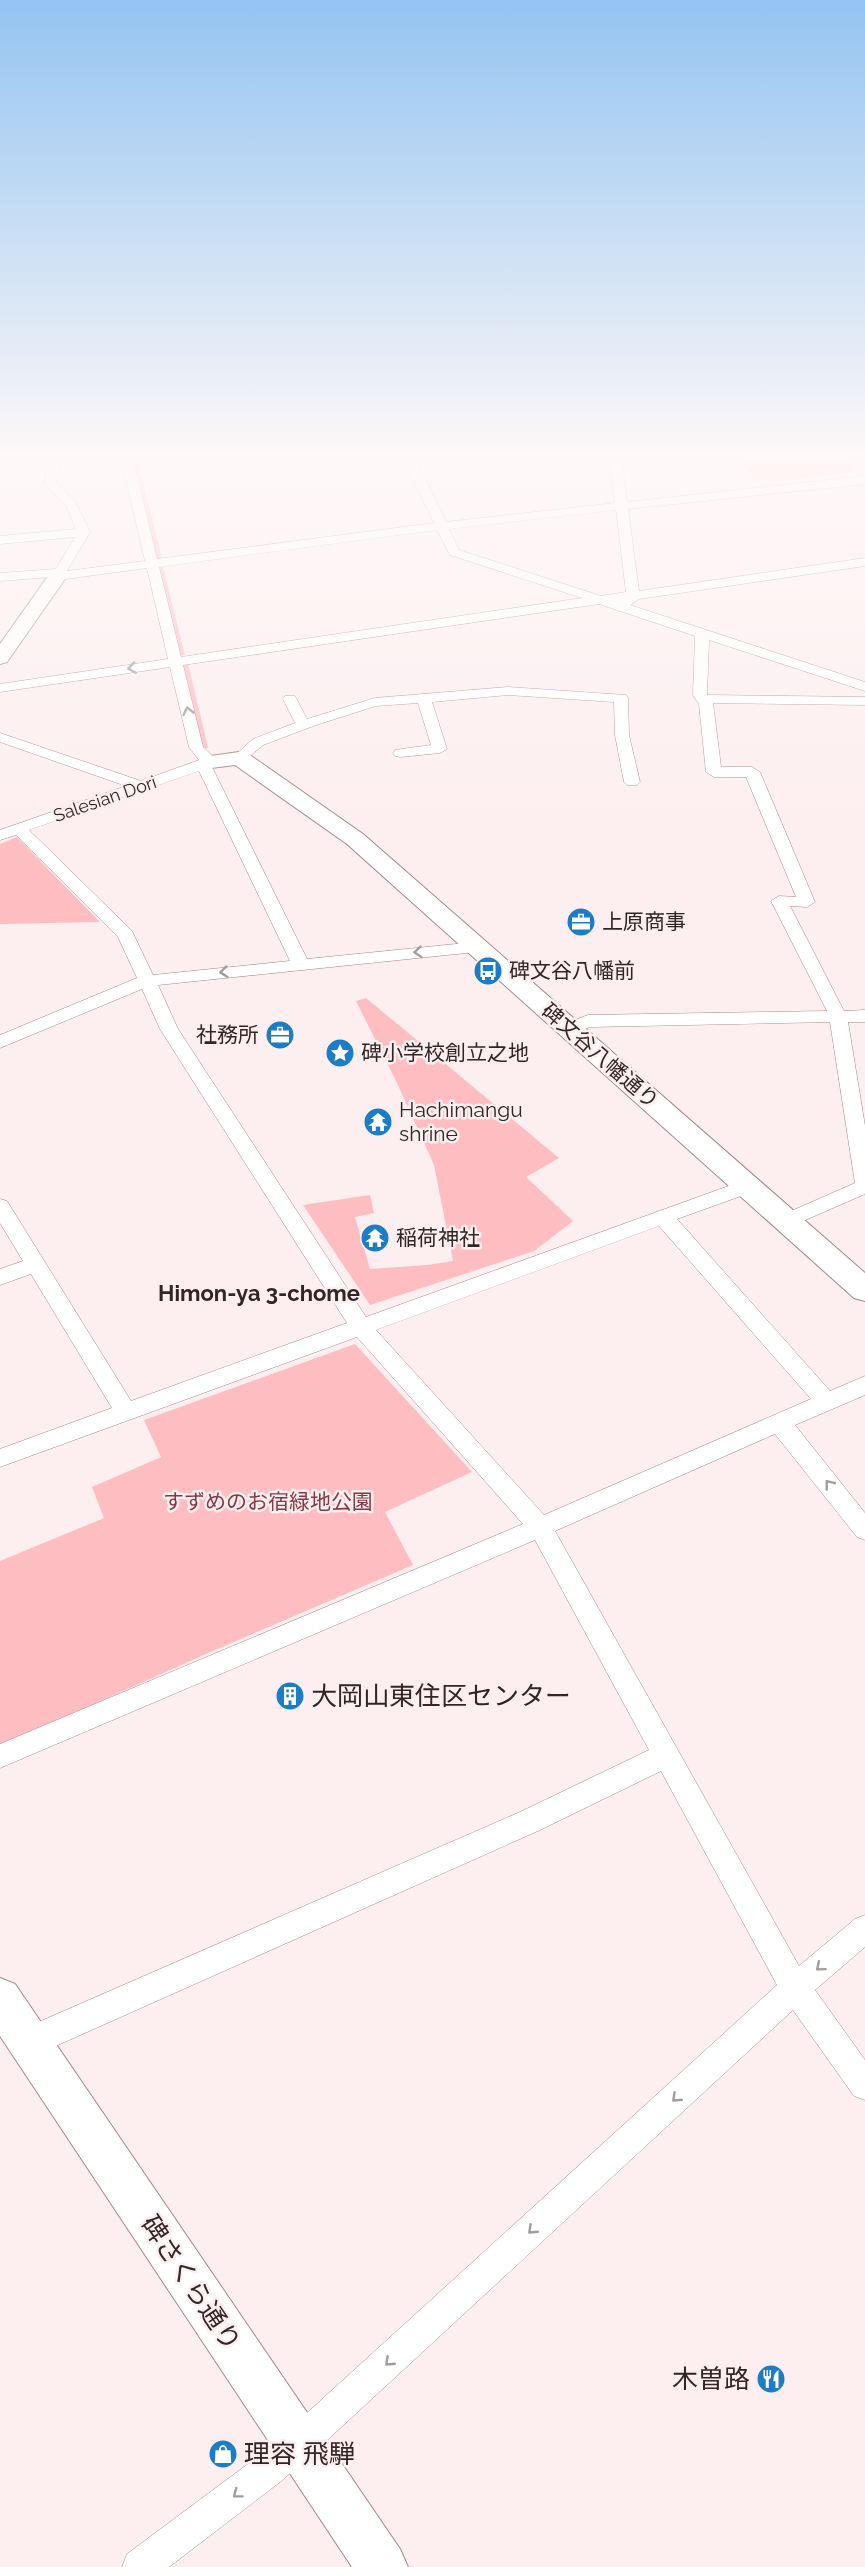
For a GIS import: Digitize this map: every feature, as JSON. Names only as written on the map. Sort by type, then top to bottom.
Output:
[{"type":"street","points":[[0,577],[59,574]]},
{"type":"street","points":[[0,658],[59,574]]},
{"type":"street","points":[[162,574],[186,656]]},
{"type":"street","points":[[162,574],[186,656],[196,747],[201,755],[208,758],[240,758],[258,742],[375,702],[508,691],[621,698],[622,735],[632,782]]},
{"type":"street","points":[[520,574],[865,687]]},
{"type":"street","points":[[631,574],[634,595]]},
{"type":"street","points":[[0,688],[186,656],[782,574]]},
{"type":"street","points":[[621,606],[634,595]]},
{"type":"street","points":[[702,633],[700,695],[706,704],[714,772],[752,772],[807,902],[779,901],[838,1016],[865,1186],[787,1221]]},
{"type":"street","points":[[400,753],[440,749],[424,698]]},
{"type":"street","points":[[290,699],[303,725]]},
{"type":"street","points":[[703,699],[865,701]]},
{"type":"street","points":[[0,737],[140,786]]},
{"type":"street","points":[[208,758],[300,963]]},
{"type":"street","name":"Salesian Dori","points":[[9,832],[140,786],[208,758]]},
{"type":"street","name":"碑文谷八幡通り","points":[[240,758],[355,839],[865,1290]]},
{"type":"street","points":[[9,832],[126,935],[169,1029],[361,1327],[540,1526],[795,1988],[865,2085]]},
{"type":"street","points":[[0,1042],[146,981],[300,963],[476,947]]},
{"type":"street","points":[[570,1028],[588,1021],[865,1017]]},
{"type":"street","points":[[0,1458],[748,1186]]},
{"type":"street","points":[[0,1206],[126,1412]]},
{"type":"street","points":[[664,1218],[826,1402]]},
{"type":"street","points":[[0,1277],[36,1266]]},
{"type":"street","points":[[0,1756],[389,1593],[865,1385]]},
{"type":"street","points":[[779,1422],[865,1530]]},
{"type":"street","points":[[29,2042],[530,1821],[666,1754]]},
{"type":"street","points":[[140,2567],[268,2470],[298,2444],[795,1988],[865,1929]]},
{"type":"street","name":"碑さくら通り","points":[[0,1999],[382,2567]]},
{"type":"green space","points":[[159,574],[165,574],[185,655],[179,656]]},
{"type":"green space","points":[[188,663],[208,748],[200,750],[181,664]]},
{"type":"green space","points":[[17,837],[100,922],[0,924],[0,844]]},
{"type":"green space","points":[[366,998],[559,1158],[526,1177],[573,1221],[534,1251],[370,1305],[303,1205],[370,1195],[374,1213],[355,1217],[370,1269],[453,1261],[434,1165],[397,1083],[356,1001]]},
{"type":"green space","name":"すずめのお宿緑地公園","points":[[355,1344],[472,1472],[385,1512],[413,1565],[0,1746],[0,1561],[104,1518],[92,1487],[161,1457],[144,1420]]},
{"type":"place","name":"上原商事","points":[[581,922]]},
{"type":"place","name":"碑文谷八幡前","points":[[488,971]]},
{"type":"place","name":"社務所","points":[[280,1035]]},
{"type":"place","name":"碑小学校創立之地","points":[[340,1053]]},
{"type":"place","name":"Hachimangu shrine","points":[[378,1122]]},
{"type":"place","name":"稲荷神社","points":[[375,1238]]},
{"type":"place","name":"大岡山東住区センター","points":[[290,1696]]},
{"type":"place","name":"木曽路","points":[[771,2379]]},
{"type":"place","name":"理容 飛騨","points":[[223,2454]]},
{"type":"district","name":"Himon-ya 3-chome","points":[[259,1293]]}]
